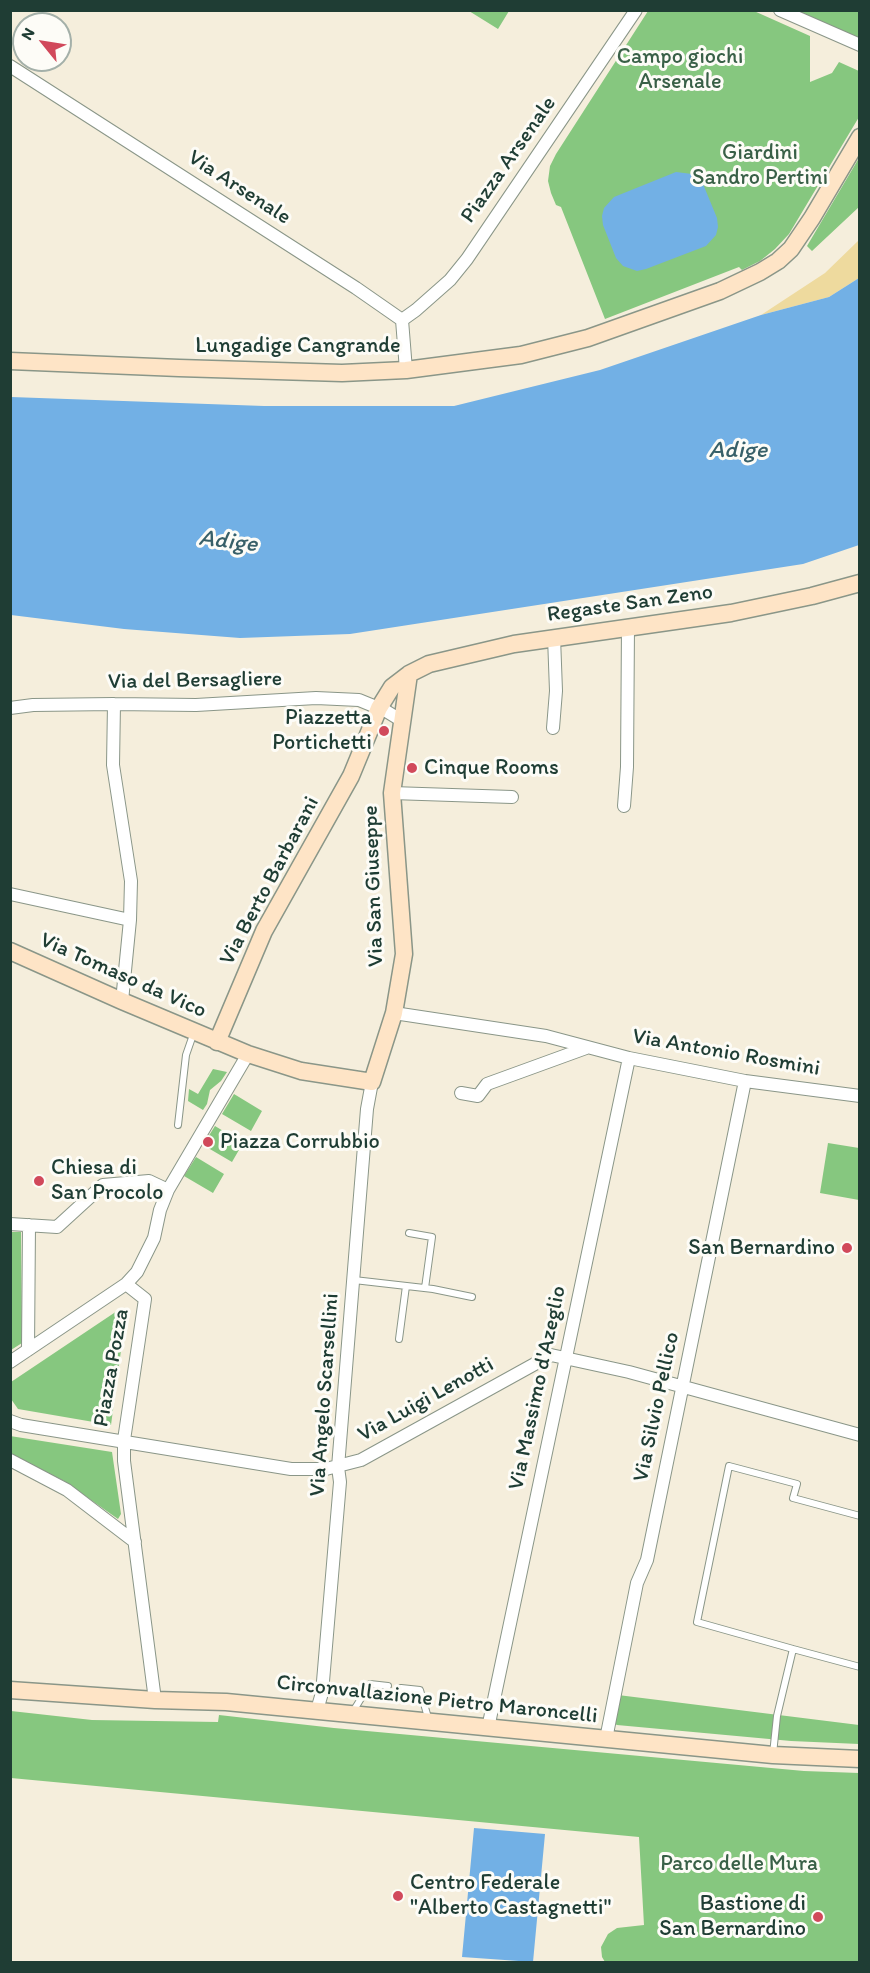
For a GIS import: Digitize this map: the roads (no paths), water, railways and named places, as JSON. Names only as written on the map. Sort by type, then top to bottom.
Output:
[{"type":"street","name":"Piazza Arsenale","points":[[402,320],[450,279],[466,259],[636,10]]},
{"type":"street","points":[[780,10],[860,45]]},
{"type":"street","name":"Via Arsenale","points":[[10,66],[402,320]]},
{"type":"street","name":"Lungadige Cangrande","points":[[10,361],[342,373],[406,370],[521,356],[588,338],[720,291],[778,261],[791,249],[812,218],[860,138]]},
{"type":"street","points":[[402,320],[406,370]]},
{"type":"street","name":"Regaste San Zeno","points":[[409,674],[429,664],[514,644],[730,613],[812,596],[860,583]]},
{"type":"street","points":[[624,806],[627,767],[628,626]]},
{"type":"street","points":[[553,728],[556,691],[554,637]]},
{"type":"street","points":[[402,724],[379,708],[392,687],[409,674]]},
{"type":"street","points":[[409,674],[392,793],[512,796]]},
{"type":"street","name":"Via del Bersagliere","points":[[10,708],[33,705],[196,705],[316,698],[359,700],[379,708]]},
{"type":"street","points":[[114,704],[113,765],[131,881],[130,920],[122,1001]]},
{"type":"street","name":"Via Berto Barbarani","points":[[217,1041],[264,931],[351,776],[379,708]]},
{"type":"street","name":"Via San Giuseppe","points":[[372,1082],[394,1012],[404,954],[392,793]]},
{"type":"street","points":[[10,894],[130,920]]},
{"type":"street","name":"Via Tomaso da Vico","points":[[10,951],[217,1041]]},
{"type":"street","name":"Via Antonio Rosmini","points":[[394,1012],[546,1036],[630,1058],[745,1081],[860,1096]]},
{"type":"street","points":[[217,1041],[248,1054],[301,1071],[372,1082]]},
{"type":"street","points":[[461,1093],[478,1096],[487,1084],[586,1048]]},
{"type":"street","points":[[126,1284],[147,1256],[168,1191],[248,1054]]},
{"type":"street","name":"Via Massimo d'Azeglio","points":[[488,1728],[565,1356],[630,1058]]},
{"type":"street","name":"Via Silvio Pellico","points":[[606,1739],[637,1582],[647,1560],[745,1081]]},
{"type":"street","name":"Via Angelo Scarsellini","points":[[317,1710],[322,1693],[367,1109],[372,1082]]},
{"type":"street","points":[[28,1350],[20,1225],[57,1227],[103,1185],[148,1181],[168,1191]]},
{"type":"street","name":"Piazza Pozza","points":[[10,1362],[126,1284],[145,1299],[124,1440],[21,1425],[10,1421]]},
{"type":"street","name":"Via Luigi Lenotti","points":[[124,1440],[291,1469],[338,1467],[361,1460],[551,1355],[565,1356]]},
{"type":"street","points":[[565,1356],[860,1435]]},
{"type":"street","points":[[124,1440],[124,1461],[155,1700]]},
{"type":"street","points":[[10,1460],[67,1490],[135,1542]]},
{"type":"street","name":"Circonvallazione Pietro Maroncelli","points":[[10,1690],[155,1700],[225,1702],[773,1755],[860,1759]]},
{"type":"lane","points":[[178,1125],[186,1055],[194,1032]]},
{"type":"lane","points":[[409,1233],[432,1237],[425,1288]]},
{"type":"lane","points":[[354,1280],[425,1288],[472,1297]]},
{"type":"lane","points":[[399,1339],[406,1286]]},
{"type":"lane","points":[[860,1516],[793,1498],[797,1484],[729,1466],[697,1622],[860,1667]]},
{"type":"lane","points":[[773,1755],[777,1716],[793,1649]]},
{"type":"lane","points":[[351,1714],[370,1684],[388,1686]]},
{"type":"lane","points":[[401,1688],[420,1690],[430,1722]]},
{"type":"water","points":[[676,172],[692,174],[703,184],[717,218],[716,235],[706,246],[646,269],[637,271],[623,266],[616,258],[603,225],[604,208],[614,197]]},
{"type":"water","name":"Adige","points":[[859,278],[859,545],[803,564],[350,634],[240,638],[124,629],[11,615],[11,397],[264,406],[454,406],[600,370],[761,315],[829,297]]},
{"type":"water","points":[[474,1828],[545,1834],[533,1962],[462,1957]]},
{"type":"place","name":"Piazzetta Portichetti","points":[[384,731]]},
{"type":"place","name":"Cinque Rooms","points":[[412,768]]},
{"type":"place","name":"Piazza Corrubbio","points":[[208,1142]]},
{"type":"place","name":"Chiesa di San Procolo","points":[[39,1181]]},
{"type":"place","name":"San Bernardino","points":[[847,1248]]},
{"type":"place","name":"Centro Federale \"Alberto Castagnetti\"","points":[[398,1896]]},
{"type":"place","name":"Bastione di San Bernardino","points":[[818,1917]]},
{"type":"park label","name":"Campo giochi Arsenale","points":[[680,70]]},
{"type":"park label","name":"Giardini Sandro Pertini","points":[[760,166]]},
{"type":"park label","name":"Parco delle Mura","points":[[739,1864]]}]
